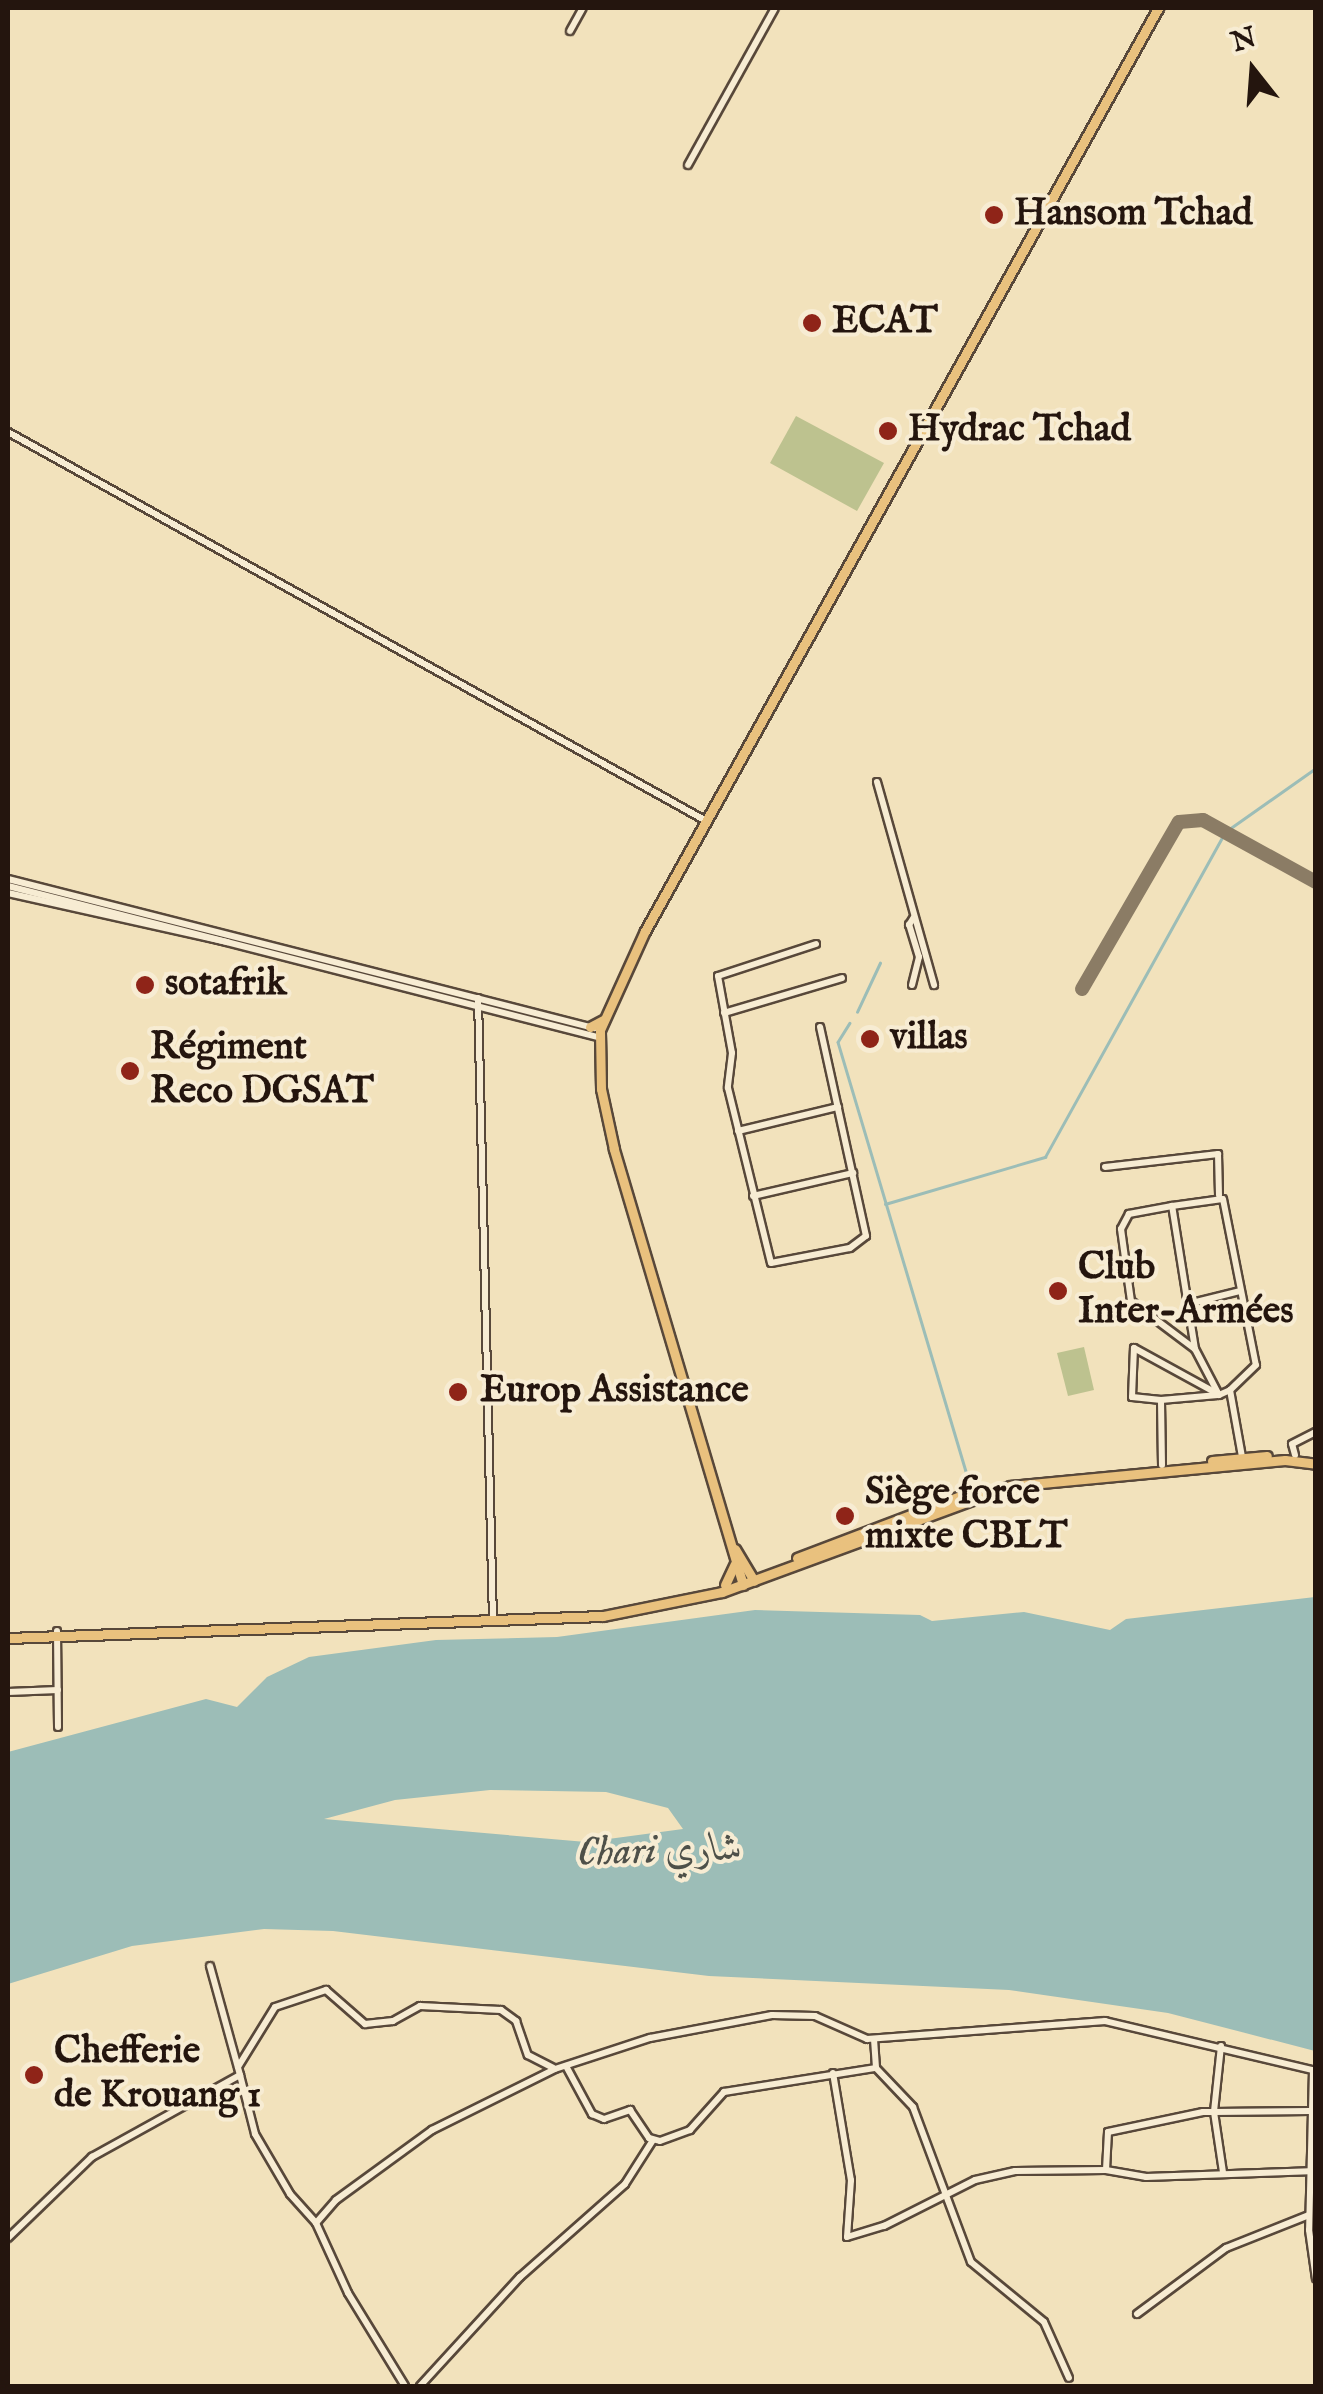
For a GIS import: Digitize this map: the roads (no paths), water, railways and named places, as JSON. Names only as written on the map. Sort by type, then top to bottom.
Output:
[{"type":"main road","points":[[747,1580],[733,1546],[614,1150],[596,1032],[1158,8]]},
{"type":"main road","points":[[8,1635],[630,1612],[747,1580],[999,1489],[1242,1457],[1295,1455],[1316,1462]]},
{"type":"main road","points":[[493,1620],[629,1608],[747,1580],[1008,1482],[1167,1467],[1285,1460],[1316,1462]]},
{"type":"main road","points":[[739,1560],[764,1571]]},
{"type":"main road","points":[[725,1585],[739,1560]]},
{"type":"street","points":[[570,31],[583,8]]},
{"type":"street","points":[[688,165],[775,8]]},
{"type":"street","points":[[8,432],[708,822]]},
{"type":"street","points":[[876,782],[934,985]]},
{"type":"street","points":[[8,886],[596,1032]]},
{"type":"street","points":[[8,886],[214,944],[229,939]]},
{"type":"street","points":[[912,986],[919,957],[909,925],[915,916]]},
{"type":"street","points":[[816,944],[721,972],[738,1132],[771,1264],[850,1248],[866,1236],[820,1027]]},
{"type":"street","points":[[723,1013],[842,978]]},
{"type":"street","points":[[478,1001],[493,1620]]},
{"type":"street","points":[[738,1132],[838,1107]]},
{"type":"street","points":[[1105,1167],[1218,1154],[1220,1196],[1256,1368],[1230,1390],[1219,1394],[1161,1400],[1132,1397],[1134,1348],[1219,1394]]},
{"type":"street","points":[[753,1196],[853,1173]]},
{"type":"street","points":[[1195,1348],[1137,1307],[1128,1292],[1123,1217],[1220,1196]]},
{"type":"street","points":[[1172,1206],[1192,1303],[1195,1348],[1219,1394]]},
{"type":"street","points":[[1192,1303],[1240,1291]]},
{"type":"street","points":[[1230,1390],[1242,1457]]},
{"type":"street","points":[[1161,1400],[1167,1467]]},
{"type":"street","points":[[1295,1455],[1292,1444],[1316,1432]]},
{"type":"street","points":[[57,1634],[58,1727]]},
{"type":"street","points":[[8,1692],[58,1690]]},
{"type":"street","points":[[210,1966],[255,2134],[290,2194],[316,2223],[348,2293],[405,2386]]},
{"type":"street","points":[[8,2238],[92,2157],[239,2071],[275,2006],[326,1990],[365,2024],[420,2006],[501,2010],[516,2021],[528,2056],[555,2069]]},
{"type":"street","points":[[316,2223],[336,2200],[432,2130],[555,2069],[650,2038],[772,2015],[815,2016],[858,2038],[874,2039],[1105,2021],[1314,2070],[1309,2216],[1316,2279]]},
{"type":"street","points":[[874,2039],[876,2068],[913,2107],[971,2262],[1044,2322],[1070,2378]]},
{"type":"street","points":[[1222,2046],[1214,2112],[1223,2172]]},
{"type":"street","points":[[566,2066],[592,2114],[604,2119],[630,2110],[653,2140]]},
{"type":"street","points":[[420,2386],[520,2278],[625,2184],[653,2140],[690,2130],[724,2092],[876,2068]]},
{"type":"street","points":[[833,2073],[850,2180],[847,2237],[884,2226],[945,2194],[1015,2171],[1106,2170],[1146,2177],[1312,2171]]},
{"type":"street","points":[[1106,2170],[1106,2138],[1113,2130],[1214,2112],[1310,2110]]},
{"type":"street","points":[[1137,2314],[1226,2248],[1309,2216]]},
{"type":"water","name":"Chari شاري","points":[[1315,1597],[1315,2051],[1168,2013],[1009,1990],[709,1976],[333,1931],[264,1929],[132,1946],[8,1984],[8,1752],[206,1699],[237,1707],[267,1677],[309,1657],[436,1640],[557,1637],[755,1610],[920,1615],[932,1621],[1024,1612],[1110,1630],[1126,1619]],"holes":[[[490,1790],[606,1792],[668,1808],[683,1829],[586,1842],[324,1819],[395,1800]]]},
{"type":"waterway","points":[[885,1204],[1045,1157],[1225,832],[1316,768]]},
{"type":"waterway","points":[[857,1012],[880,963]]},
{"type":"waterway","points":[[850,1023],[838,1042],[970,1486]]},
{"type":"place","name":"Hansom Tchad","points":[[994,215]]},
{"type":"place","name":"ECAT","points":[[812,323]]},
{"type":"place","name":"Hydrac Tchad","points":[[888,431]]},
{"type":"place","name":"sotafrik","points":[[145,985]]},
{"type":"place","name":"villas","points":[[870,1039]]},
{"type":"place","name":"Régiment Reco DGSAT","points":[[130,1071]]},
{"type":"place","name":"Club Inter-Armées","points":[[1058,1291]]},
{"type":"place","name":"Europ Assistance","points":[[458,1392]]},
{"type":"place","name":"Siège force mixte CBLT","points":[[845,1516]]},
{"type":"place","name":"Chefferie de Krouang 1","points":[[34,2075]]}]
